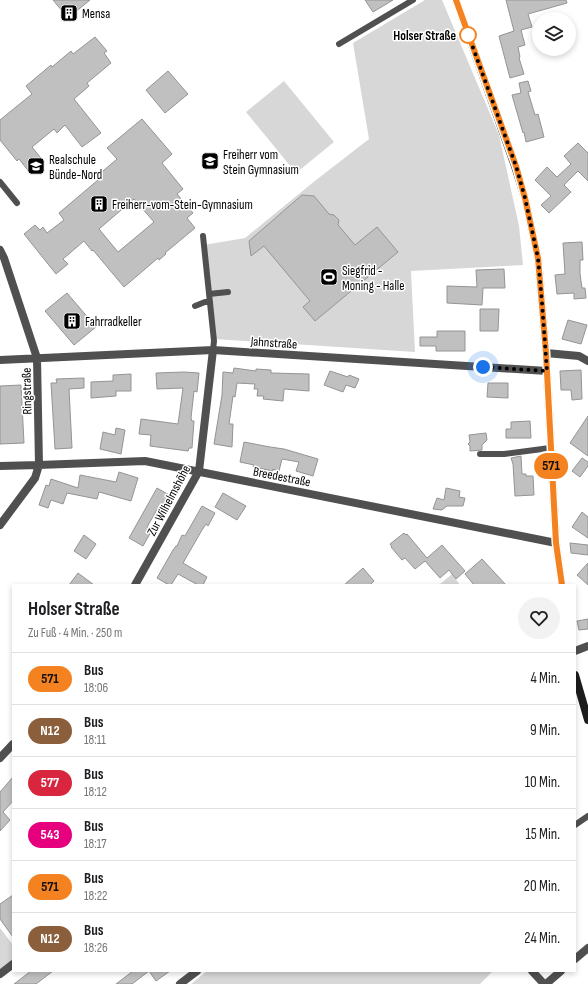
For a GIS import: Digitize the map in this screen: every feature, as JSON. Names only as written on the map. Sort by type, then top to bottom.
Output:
[{"type":"main road","points":[[456,0],[516,166],[525,198],[538,258],[546,353],[556,543],[562,584]]},
{"type":"main road","points":[[576,681],[588,720]]},
{"type":"street","name":"Ringstraße","points":[[0,250],[37,358],[40,465],[35,478],[0,526]]},
{"type":"street","name":"Jahnstraße","points":[[0,360],[213,350],[547,371]]},
{"type":"street","name":"Zur Wilhelmshöhe","points":[[137,584],[199,471],[213,350]]},
{"type":"street","points":[[546,353],[579,356],[588,361]]},
{"type":"street","name":"Breedestraße","points":[[0,466],[145,461],[556,543]]},
{"type":"street","points":[[576,650],[588,646]]},
{"type":"street","points":[[0,758],[12,745]]},
{"type":"street","points":[[576,958],[588,948]]},
{"type":"street","points":[[0,974],[12,965]]},
{"type":"street","points":[[180,984],[196,972]]},
{"type":"street","points":[[533,972],[545,984],[560,972]]},
{"type":"lane","points":[[339,44],[413,0]]},
{"type":"lane","points":[[0,182],[17,203]]},
{"type":"lane","points":[[203,236],[214,341],[213,350]]},
{"type":"lane","points":[[209,294],[228,292]]},
{"type":"lane","points":[[195,306],[205,302],[210,302]]},
{"type":"lane","points":[[480,454],[504,454],[550,448]]},
{"type":"lane","points":[[576,824],[588,816]]},
{"type":"shaded area","points":[[425,0],[442,0],[499,135],[519,226],[523,265],[411,271],[415,352],[214,339],[204,245],[245,238],[369,139],[353,43]]},
{"type":"shaded area","points":[[284,81],[334,142],[296,173],[246,112]]},
{"type":"shaded area","points":[[452,574],[459,584],[440,584]]},
{"type":"shaded area","points":[[0,928],[12,944],[12,960],[0,969]]},
{"type":"shaded area","points":[[206,972],[492,972],[480,984],[191,984]]},
{"type":"building","name":"Mensa","points":[[53,0],[90,0],[68,18]]},
{"type":"building","points":[[365,0],[393,0],[373,12]]},
{"type":"building","points":[[506,0],[566,0],[567,3],[528,14],[532,27],[521,30],[525,45],[518,47],[519,58],[524,74],[510,78],[499,36],[514,31]]},
{"type":"building","name":"Realschule Bünde-Nord","points":[[95,37],[107,51],[104,53],[111,63],[87,83],[89,86],[74,99],[101,133],[82,147],[65,125],[57,133],[54,129],[32,147],[44,162],[30,173],[19,159],[17,161],[0,140],[0,120],[32,94],[26,86],[51,65],[52,67],[71,51],[73,54]]},
{"type":"building","points":[[168,71],[188,94],[165,113],[146,90]]},
{"type":"building","points":[[528,81],[531,91],[528,92],[535,115],[538,114],[544,137],[526,142],[512,95],[521,93],[519,83]]},
{"type":"building","name":"Freiherr-vom-Stein-Gymnasium","points":[[142,119],[172,154],[162,163],[183,189],[177,194],[193,213],[187,218],[195,228],[165,253],[166,254],[159,260],[158,258],[124,287],[84,241],[63,259],[68,264],[56,274],[24,234],[35,225],[40,230],[43,227],[47,233],[64,220],[59,213],[98,180],[96,177],[117,159],[107,148]],"holes":[[[134,199],[154,222],[118,252],[99,229]]]},
{"type":"building","points":[[578,143],[588,153],[588,181],[578,171],[564,185],[571,192],[549,213],[541,205],[551,196],[535,180],[547,167],[557,177],[571,164],[564,156]]},
{"type":"building","name":"Siegfrid - Moning - Halle","points":[[302,195],[314,196],[329,214],[334,215],[339,220],[338,225],[355,245],[377,227],[398,252],[315,321],[303,307],[310,301],[264,246],[251,256],[249,241]]},
{"type":"building","points":[[582,242],[583,260],[580,260],[580,274],[582,288],[585,288],[586,298],[574,299],[574,293],[557,294],[555,275],[565,274],[563,243]]},
{"type":"building","points":[[504,269],[505,288],[483,288],[482,305],[447,303],[447,286],[477,287],[476,270]]},
{"type":"building","name":"Fahrradkeller","points":[[67,293],[96,327],[74,345],[45,311]]},
{"type":"building","points":[[480,309],[499,309],[498,331],[480,331]]},
{"type":"building","points":[[568,320],[587,325],[581,344],[562,339]]},
{"type":"building","points":[[437,331],[465,331],[465,351],[436,351],[436,346],[420,346],[420,337],[437,337]]},
{"type":"building","points":[[234,368],[256,371],[256,369],[271,370],[271,373],[309,374],[309,391],[284,389],[283,401],[263,399],[264,396],[257,396],[258,389],[254,389],[255,384],[237,383],[235,397],[233,396],[229,424],[233,424],[232,447],[214,444],[222,395],[223,372],[233,373]]},
{"type":"building","points":[[581,370],[582,399],[572,400],[571,390],[561,390],[560,371]]},
{"type":"building","points":[[330,371],[359,379],[355,388],[346,385],[343,392],[324,385]]},
{"type":"building","points":[[156,373],[199,373],[197,392],[194,391],[191,418],[192,421],[194,421],[192,448],[189,448],[188,451],[150,446],[151,435],[139,434],[141,419],[178,424],[183,388],[157,389]]},
{"type":"building","points":[[131,374],[131,391],[116,391],[116,396],[91,398],[91,382],[113,381],[113,375]]},
{"type":"building","points":[[84,378],[84,388],[69,389],[72,448],[55,449],[51,383],[57,383],[56,379]]},
{"type":"building","points":[[488,383],[508,383],[508,398],[487,397]]},
{"type":"building","points":[[21,385],[24,443],[0,444],[0,386]]},
{"type":"building","points":[[588,416],[588,456],[570,443]]},
{"type":"building","points":[[530,421],[531,438],[506,438],[506,429],[511,429],[511,422]]},
{"type":"building","points":[[116,428],[125,430],[121,454],[100,449],[103,432],[115,435]]},
{"type":"building","points":[[486,433],[487,440],[482,445],[482,450],[470,451],[470,446],[468,444],[470,442],[469,435]]},
{"type":"building","points":[[244,442],[284,449],[318,459],[313,476],[296,471],[299,462],[282,459],[279,471],[273,469],[273,471],[253,467],[254,465],[240,462]]},
{"type":"building","points":[[521,456],[522,474],[526,474],[526,476],[533,476],[534,495],[515,496],[513,464],[511,458]]},
{"type":"building","points":[[582,458],[588,462],[588,466],[580,477],[572,471]]},
{"type":"building","points":[[119,472],[138,478],[131,501],[99,492],[97,499],[67,493],[63,504],[51,500],[48,508],[39,505],[46,485],[49,486],[51,479],[78,488],[80,475],[116,482]]},
{"type":"building","points":[[157,488],[171,496],[162,510],[158,508],[147,527],[152,530],[143,546],[129,538]]},
{"type":"building","points":[[446,488],[460,491],[459,497],[465,498],[463,506],[447,506],[442,510],[433,509],[437,498],[444,500]]},
{"type":"building","points":[[223,493],[246,506],[237,520],[215,507]]},
{"type":"building","points":[[202,506],[215,513],[208,526],[206,524],[202,530],[183,563],[207,577],[204,584],[196,584],[178,574],[172,584],[167,584],[157,578],[173,550],[177,546],[182,535],[185,536]]},
{"type":"building","points":[[582,512],[588,517],[588,538],[572,527]]},
{"type":"building","points":[[404,533],[406,535],[407,534],[427,558],[442,545],[465,571],[456,579],[449,570],[440,578],[425,561],[415,569],[405,558],[402,560],[390,544]]},
{"type":"building","points":[[84,535],[96,544],[86,559],[74,551]]},
{"type":"building","points":[[570,543],[588,545],[588,555],[571,553]]},
{"type":"building","points":[[482,559],[505,584],[473,584],[465,574]]},
{"type":"building","points":[[588,563],[588,585],[577,575]]},
{"type":"building","points":[[363,568],[374,581],[371,584],[345,584]]},
{"type":"building","points":[[78,573],[93,584],[70,584]]},
{"type":"building","points":[[588,619],[588,629],[579,630],[577,621]]},
{"type":"building","points":[[12,778],[12,802],[3,812],[10,820],[0,831],[0,792]]},
{"type":"building","points":[[12,896],[12,936],[0,919],[0,904]]},
{"type":"building","points":[[30,972],[52,972],[36,984],[14,984]]},
{"type":"building","points":[[132,972],[148,972],[132,984],[116,984]]},
{"type":"building","points":[[150,972],[169,972],[156,981]]},
{"type":"bus line","name":"571","points":[[456,0],[516,166],[525,198],[538,258],[546,353],[556,543],[562,584]]},
{"type":"place","name":"Mensa","points":[[69,13]]},
{"type":"place","name":"Holser Straße","points":[[468,35]]},
{"type":"place","name":"Freiherr vom Stein Gymnasium","points":[[210,161]]},
{"type":"place","name":"Realschule Bünde-Nord","points":[[36,166]]},
{"type":"place","name":"Freiherr-vom-Stein-Gymnasium","points":[[99,204]]},
{"type":"place","name":"Siegfrid - Moning - Halle","points":[[329,277]]},
{"type":"place","name":"Fahrradkeller","points":[[72,321]]},
{"type":"route","points":[[468,35],[467,31],[516,166],[525,198],[538,258],[547,371],[483,367]]}]
